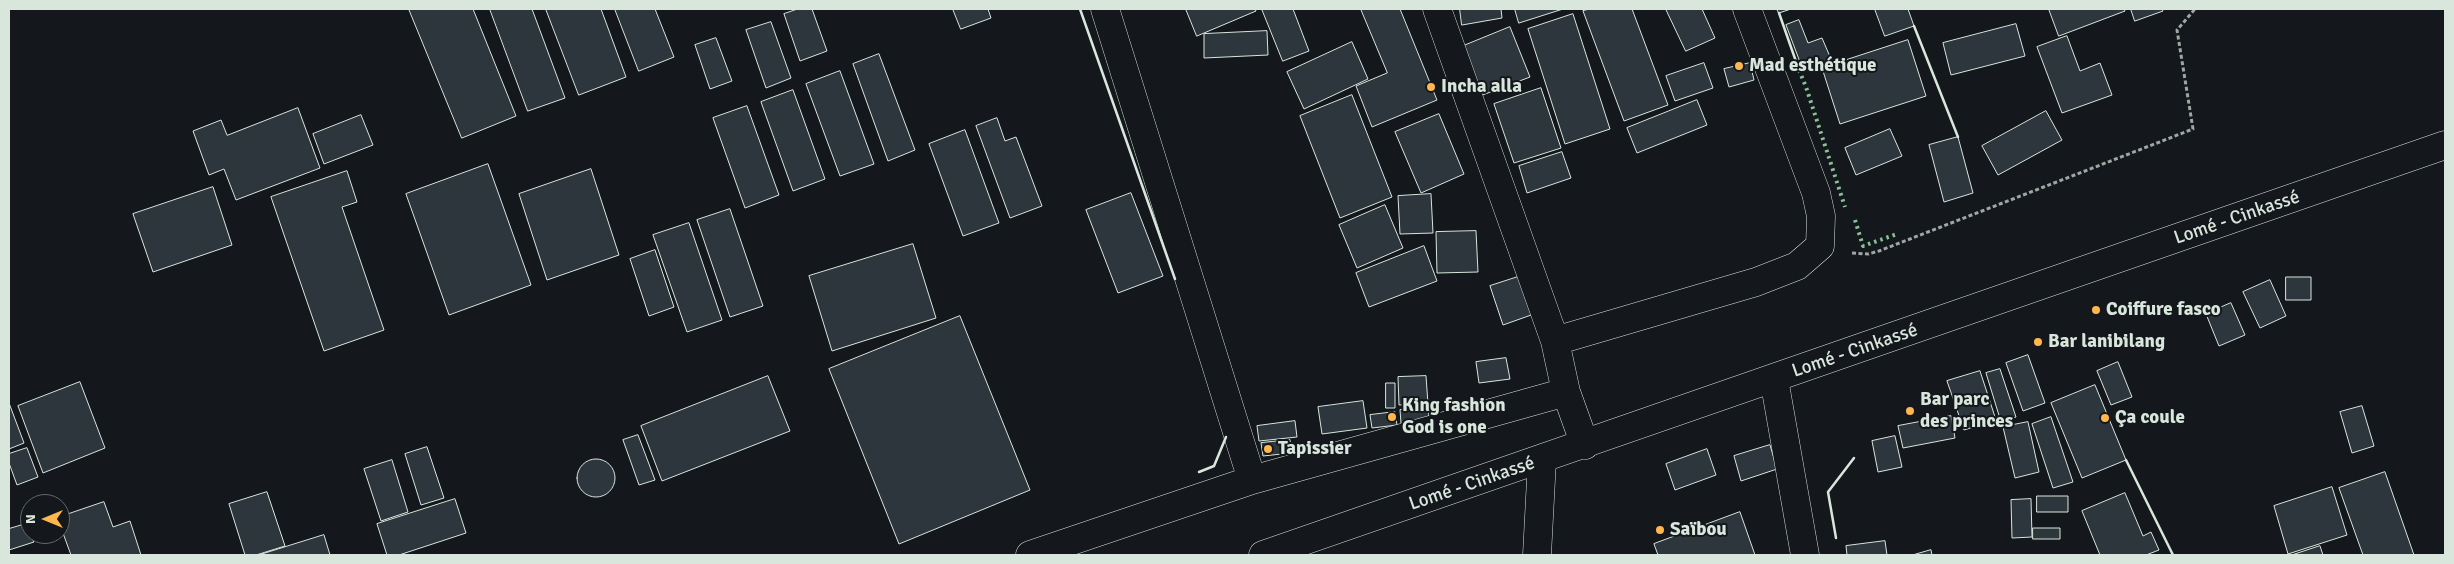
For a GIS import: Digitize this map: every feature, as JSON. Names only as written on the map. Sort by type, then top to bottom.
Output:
[{"type":"main road","points":[[1105,9],[1252,480]]},
{"type":"main road","points":[[1436,9],[1555,341],[1566,392],[1585,445]]},
{"type":"main road","points":[[1555,341],[1756,282],[1797,266],[1820,246],[1821,216],[1816,192],[1747,9]]},
{"type":"main road","name":"Lomé - Cinkassé","points":[[1263,555],[1542,460],[2445,145]]},
{"type":"main road","points":[[1774,379],[1806,555]]},
{"type":"main road","points":[[1030,555],[1252,480],[1566,392]]},
{"type":"main road","points":[[1537,555],[1542,460]]},
{"type":"path","points":[[1820,246],[1855,254],[1880,251],[2193,128],[2177,30],[2195,9]]},
{"type":"building","points":[[409,9],[473,9],[516,116],[462,138]]},
{"type":"building","points":[[490,9],[532,9],[565,98],[528,111]]},
{"type":"building","points":[[546,9],[601,9],[626,77],[579,95]]},
{"type":"building","points":[[615,9],[655,9],[674,57],[639,71]]},
{"type":"building","points":[[798,9],[812,9],[827,51],[800,61],[784,14]]},
{"type":"building","points":[[953,9],[988,9],[991,18],[961,29]]},
{"type":"building","points":[[1186,9],[1255,9],[1256,11],[1197,36]]},
{"type":"building","points":[[1262,9],[1293,9],[1309,51],[1283,61]]},
{"type":"building","points":[[1361,9],[1400,9],[1437,100],[1372,127],[1356,86],[1387,73]]},
{"type":"building","points":[[1460,9],[1501,9],[1502,18],[1462,25]]},
{"type":"building","points":[[1515,9],[1563,9],[1519,23]]},
{"type":"building","points":[[1590,9],[1632,9],[1668,105],[1624,121],[1583,11]]},
{"type":"building","points":[[1666,9],[1702,9],[1715,38],[1686,51]]},
{"type":"building","points":[[1777,9],[1791,9],[1779,13]]},
{"type":"building","points":[[1875,9],[1908,9],[1914,26],[1885,36]]},
{"type":"building","points":[[2049,9],[2124,9],[2125,11],[2059,36]]},
{"type":"building","points":[[2131,9],[2162,9],[2163,11],[2135,21]]},
{"type":"building","points":[[1573,14],[1610,129],[1565,144],[1528,29]]},
{"type":"building","points":[[1799,20],[1808,43],[1822,38],[1831,59],[1803,70],[1786,25]]},
{"type":"building","points":[[771,22],[791,78],[766,88],[746,30]]},
{"type":"building","points":[[2016,24],[2025,56],[1951,75],[1943,43]]},
{"type":"building","points":[[1510,27],[1530,77],[1480,96],[1461,47]]},
{"type":"building","points":[[1267,31],[1268,55],[1204,58],[1204,34]]},
{"type":"building","points":[[2067,36],[2080,71],[2100,63],[2112,95],[2062,113],[2037,47]]},
{"type":"building","points":[[716,38],[732,81],[710,89],[695,45]]},
{"type":"building","points":[[1908,40],[1926,96],[1840,124],[1822,68]]},
{"type":"building","points":[[1352,42],[1368,79],[1304,109],[1287,72]]},
{"type":"building","points":[[879,54],[915,150],[888,161],[853,64]]},
{"type":"building","points":[[1704,63],[1713,88],[1675,101],[1666,76]]},
{"type":"building","points":[[1750,63],[1754,80],[1729,87],[1724,69]]},
{"type":"building","points":[[840,71],[874,164],[840,176],[806,84]]},
{"type":"building","points":[[1541,88],[1561,148],[1514,163],[1494,104]]},
{"type":"building","points":[[793,90],[825,179],[793,191],[761,102]]},
{"type":"building","points":[[1352,95],[1392,197],[1340,218],[1300,116]]},
{"type":"building","points":[[1697,100],[1707,125],[1637,153],[1627,128]]},
{"type":"building","points":[[747,106],[779,195],[745,208],[713,118]]},
{"type":"building","points":[[298,108],[320,168],[236,200],[224,169],[209,175],[193,131],[221,120],[227,135]]},
{"type":"building","points":[[2046,111],[2062,140],[1998,175],[1982,146]]},
{"type":"building","points":[[1439,114],[1464,174],[1421,193],[1395,132]]},
{"type":"building","points":[[361,115],[373,145],[324,164],[313,134]]},
{"type":"building","points":[[997,118],[1005,141],[1016,137],[1042,206],[1010,218],[976,126]]},
{"type":"building","points":[[1890,129],[1902,156],[1856,175],[1845,148]]},
{"type":"building","points":[[965,130],[999,223],[963,236],[929,144]]},
{"type":"building","points":[[1958,137],[1973,193],[1944,202],[1929,145]]},
{"type":"building","points":[[1562,152],[1571,178],[1527,193],[1519,166]]},
{"type":"building","points":[[488,164],[531,285],[449,315],[406,194]]},
{"type":"building","points":[[591,169],[619,255],[547,280],[519,194]]},
{"type":"building","points":[[347,171],[357,202],[342,207],[384,330],[324,351],[271,197]]},
{"type":"building","points":[[213,187],[232,245],[153,272],[133,214]]},
{"type":"building","points":[[1131,193],[1163,276],[1118,293],[1086,210]]},
{"type":"building","points":[[1431,194],[1433,233],[1400,234],[1398,196]]},
{"type":"building","points":[[1385,205],[1403,248],[1357,268],[1339,225]]},
{"type":"building","points":[[730,209],[763,306],[730,317],[697,220]]},
{"type":"building","points":[[689,223],[722,320],[687,332],[653,235]]},
{"type":"building","points":[[1476,231],[1478,272],[1437,273],[1436,232]]},
{"type":"building","points":[[913,244],[936,318],[832,351],[809,276]]},
{"type":"building","points":[[1424,246],[1437,281],[1369,307],[1356,273]]},
{"type":"building","points":[[655,250],[674,307],[649,316],[630,259]]},
{"type":"building","points":[[1521,276],[1534,314],[1503,325],[1490,286]]},
{"type":"building","points":[[2286,277],[2311,277],[2311,300],[2286,300]]},
{"type":"building","points":[[2270,280],[2286,316],[2260,328],[2243,292]]},
{"type":"building","points":[[2231,303],[2245,335],[2219,346],[2206,314]]},
{"type":"building","points":[[960,316],[1030,490],[899,544],[829,369]]},
{"type":"building","points":[[2028,355],[2045,403],[2023,411],[2006,363]]},
{"type":"building","points":[[1506,358],[1510,379],[1479,383],[1476,362]]},
{"type":"building","points":[[2118,362],[2132,397],[2111,405],[2097,371]]},
{"type":"building","points":[[2000,369],[2016,417],[2001,422],[1986,373]]},
{"type":"building","points":[[1980,371],[1996,420],[1964,430],[1947,381]]},
{"type":"building","points":[[768,376],[790,431],[662,481],[641,426]]},
{"type":"building","points":[[1426,376],[1428,404],[1399,405],[1398,377]]},
{"type":"building","points":[[80,382],[105,448],[43,473],[18,406]]},
{"type":"building","points":[[1386,383],[1395,383],[1395,408],[1386,408]]},
{"type":"building","points":[[2095,385],[2126,460],[2082,478],[2051,403]]},
{"type":"building","points":[[1363,401],[1367,428],[1322,434],[1318,407]]},
{"type":"building","points":[[9,403],[24,443],[9,449]]},
{"type":"building","points":[[2362,406],[2374,446],[2352,453],[2340,412]]},
{"type":"building","points":[[1428,407],[1429,420],[1401,423],[1400,410]]},
{"type":"building","points":[[1395,412],[1397,425],[1372,428],[1370,415]]},
{"type":"building","points":[[1951,416],[1955,438],[1903,448],[1898,426]]},
{"type":"building","points":[[2051,417],[2073,482],[2053,488],[2032,424]]},
{"type":"building","points":[[1295,421],[1297,437],[1259,441],[1257,426]]},
{"type":"building","points":[[2028,422],[2039,472],[2015,478],[2003,427]]},
{"type":"building","points":[[638,435],[655,480],[639,485],[623,440]]},
{"type":"building","points":[[1895,436],[1902,467],[1878,472],[1872,441]]},
{"type":"building","points":[[1290,440],[1291,453],[1263,456],[1261,443]]},
{"type":"building","points":[[1770,445],[1777,469],[1741,481],[1734,456]]},
{"type":"building","points":[[427,447],[444,498],[421,505],[405,454]]},
{"type":"building","points":[[27,448],[38,477],[17,485],[9,463],[9,454]]},
{"type":"building","points":[[1707,449],[1716,475],[1675,490],[1666,464]]},
{"type":"building","points":[[596,459],[609,465],[615,478],[609,491],[596,497],[583,491],[577,478],[583,465]]},
{"type":"building","points":[[392,460],[408,512],[381,521],[364,469]]},
{"type":"building","points":[[2385,472],[2414,555],[2363,555],[2339,488]]},
{"type":"building","points":[[2332,487],[2347,535],[2288,554],[2274,506]]},
{"type":"building","points":[[267,492],[285,546],[256,555],[245,555],[229,504]]},
{"type":"building","points":[[2125,493],[2143,536],[2151,532],[2159,550],[2146,555],[2100,555],[2082,511]]},
{"type":"building","points":[[2037,496],[2068,496],[2068,512],[2037,512]]},
{"type":"building","points":[[455,499],[466,533],[399,555],[387,555],[377,524]]},
{"type":"building","points":[[2031,499],[2032,537],[2012,538],[2011,500]]},
{"type":"building","points":[[104,502],[113,527],[130,521],[141,555],[71,555],[67,544],[70,544],[70,514]]},
{"type":"building","points":[[1740,512],[1755,555],[1658,555],[1654,544]]},
{"type":"building","points":[[20,526],[20,544],[28,544],[9,550],[9,529]]},
{"type":"building","points":[[2033,528],[2060,528],[2060,539],[2033,539]]},
{"type":"building","points":[[324,535],[330,555],[259,555]]},
{"type":"building","points":[[1885,541],[1887,555],[1847,555],[1846,546]]},
{"type":"building","points":[[2320,546],[2323,555],[2292,555]]},
{"type":"building","points":[[1931,550],[1932,555],[1913,555]]},
{"type":"hedge","points":[[1799,70],[1845,207]]},
{"type":"hedge","points":[[1855,220],[1863,246],[1897,234]]},
{"type":"wall","points":[[1080,9],[1175,279]]},
{"type":"wall","points":[[1779,13],[1799,70]]},
{"type":"wall","points":[[1914,26],[1958,137]]},
{"type":"wall","points":[[1199,472],[1214,466],[1226,437]]},
{"type":"wall","points":[[1836,538],[1828,492],[1854,458]]},
{"type":"wall","points":[[2126,460],[2173,555]]},
{"type":"place","name":"Mad esthétique","points":[[1739,66]]},
{"type":"place","name":"Incha alla","points":[[1431,87]]},
{"type":"place","name":"Coiffure fasco","points":[[2096,310]]},
{"type":"place","name":"Bar lanibilang","points":[[2038,342]]},
{"type":"place","name":"Bar parc des princes","points":[[1910,411]]},
{"type":"place","name":"King fashion God is one","points":[[1392,417]]},
{"type":"place","name":"Ça coule","points":[[2105,418]]},
{"type":"place","name":"Tapissier","points":[[1268,449]]},
{"type":"place","name":"Saïbou","points":[[1660,530]]}]
